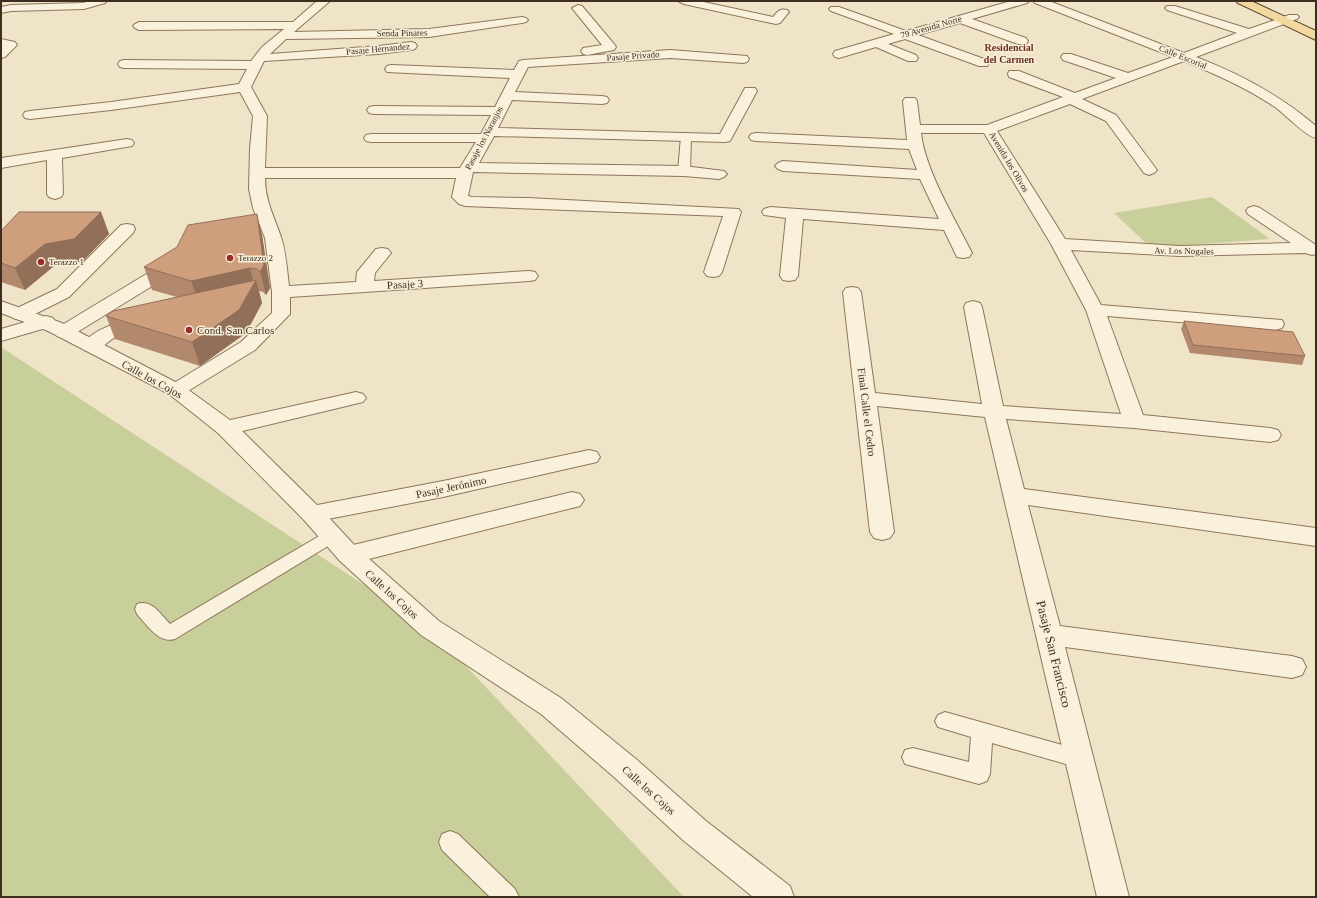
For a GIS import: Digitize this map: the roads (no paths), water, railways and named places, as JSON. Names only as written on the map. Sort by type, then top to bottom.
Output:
[{"type":"main road","points":[[1242,1],[1316,28]]},
{"type":"main road","points":[[1256,1],[1316,36]]},
{"type":"street","points":[[1,10],[11,8],[84,6],[101,1]]},
{"type":"street","points":[[244,87],[266,50],[324,1]]},
{"type":"street","points":[[684,1],[776,21],[783,12],[715,7]]},
{"type":"street","name":"79 Avenida Norte","points":[[838,54],[1023,1]]},
{"type":"street","name":"Calle Escorial","points":[[1039,1],[1234,78],[1276,101],[1316,134]]},
{"type":"street","points":[[441,84],[514,79],[610,47],[578,8]]},
{"type":"street","points":[[1171,8],[1248,33]]},
{"type":"street","points":[[835,9],[983,63]]},
{"type":"street","points":[[960,19],[1022,41]]},
{"type":"street","name":"Avenida los Olivos","points":[[1134,421],[1096,310],[1059,244],[988,129],[1071,97],[1288,19]]},
{"type":"street","name":"Senda Pinares","points":[[282,36],[429,33],[522,20]]},
{"type":"street","points":[[139,26],[295,25]]},
{"type":"street","points":[[1,54],[11,45],[2,36]]},
{"type":"street","name":"Pasaje Hernandez","points":[[124,64],[258,62],[496,36]]},
{"type":"street","points":[[876,43],[912,58]]},
{"type":"street","name":"Pasaje Privado","points":[[514,79],[670,54],[743,58]]},
{"type":"street","points":[[1067,57],[1127,77]]},
{"type":"street","points":[[392,70],[514,79],[602,100]]},
{"type":"street","points":[[1014,74],[1071,97],[1111,118],[1149,170]]},
{"type":"street","name":"Pasaje los Naranjos","points":[[257,174],[467,170],[487,135],[514,79]]},
{"type":"street","points":[[30,115],[104,107],[244,87]]},
{"type":"street","points":[[176,390],[248,346],[281,314],[281,292],[273,238],[260,208],[257,189],[257,149],[260,116],[244,87]]},
{"type":"street","points":[[371,138],[487,135],[725,138],[750,90]]},
{"type":"street","points":[[910,101],[912,129],[915,144],[926,175],[963,253]]},
{"type":"street","points":[[374,110],[498,111]]},
{"type":"street","points":[[912,129],[988,129]]},
{"type":"street","points":[[756,137],[915,144]]},
{"type":"street","points":[[1,163],[127,143]]},
{"type":"street","points":[[54,154],[55,194]]},
{"type":"street","points":[[783,166],[926,175]]},
{"type":"street","points":[[713,272],[733,212],[472,202],[465,201],[460,197],[467,170],[684,171],[720,174]]},
{"type":"street","points":[[1254,210],[1312,250]]},
{"type":"street","points":[[770,212],[949,225]]},
{"type":"street","points":[[789,276],[795,214]]},
{"type":"street","points":[[20,314],[63,293],[127,228]]},
{"type":"street","name":"Av. Los Nogales","points":[[1059,244],[1180,251],[1312,250]]},
{"type":"street","points":[[364,286],[366,272],[382,253]]},
{"type":"street","points":[[64,332],[164,271]]},
{"type":"street","name":"Pasaje 3","points":[[281,292],[529,276]]},
{"type":"street","name":"Final Calle el Cedro","points":[[852,292],[882,532]]},
{"type":"street","name":"Calle los Cojos","points":[[1,307],[46,322],[176,390],[226,428],[312,514],[341,546],[430,628],[551,706],[625,768],[695,830],[778,897]]},
{"type":"street","name":"Pasaje San Francisco","points":[[973,307],[994,412],[1113,897]]},
{"type":"street","points":[[1096,310],[1275,324]]},
{"type":"street","points":[[91,346],[115,329],[160,319]]},
{"type":"street","points":[[1,335],[46,322]]},
{"type":"street","points":[[226,428],[356,398]]},
{"type":"street","points":[[865,398],[994,412],[1134,421],[1270,435]]},
{"type":"street","name":"Pasaje Jerónimo","points":[[312,514],[443,489],[589,457]]},
{"type":"street","points":[[1014,495],[1316,537]]},
{"type":"street","points":[[341,546],[572,500]]},
{"type":"street","points":[[1049,635],[1292,666]]},
{"type":"lane","points":[[684,171],[686,137]]},
{"type":"lane","points":[[144,609],[168,634],[341,546]]},
{"type":"lane","points":[[945,721],[1080,759]]},
{"type":"lane","points":[[913,756],[979,774],[982,731]]},
{"type":"lane","points":[[450,842],[507,897]]},
{"type":"place","name":"Terazzo 2","points":[[230,258]]},
{"type":"place","name":"Terazzo 1","points":[[41,262]]},
{"type":"place","name":"Cond. San Carlos","points":[[189,330]]},
{"type":"district","name":"Residencial del Carmen","points":[[1009,52]]}]
